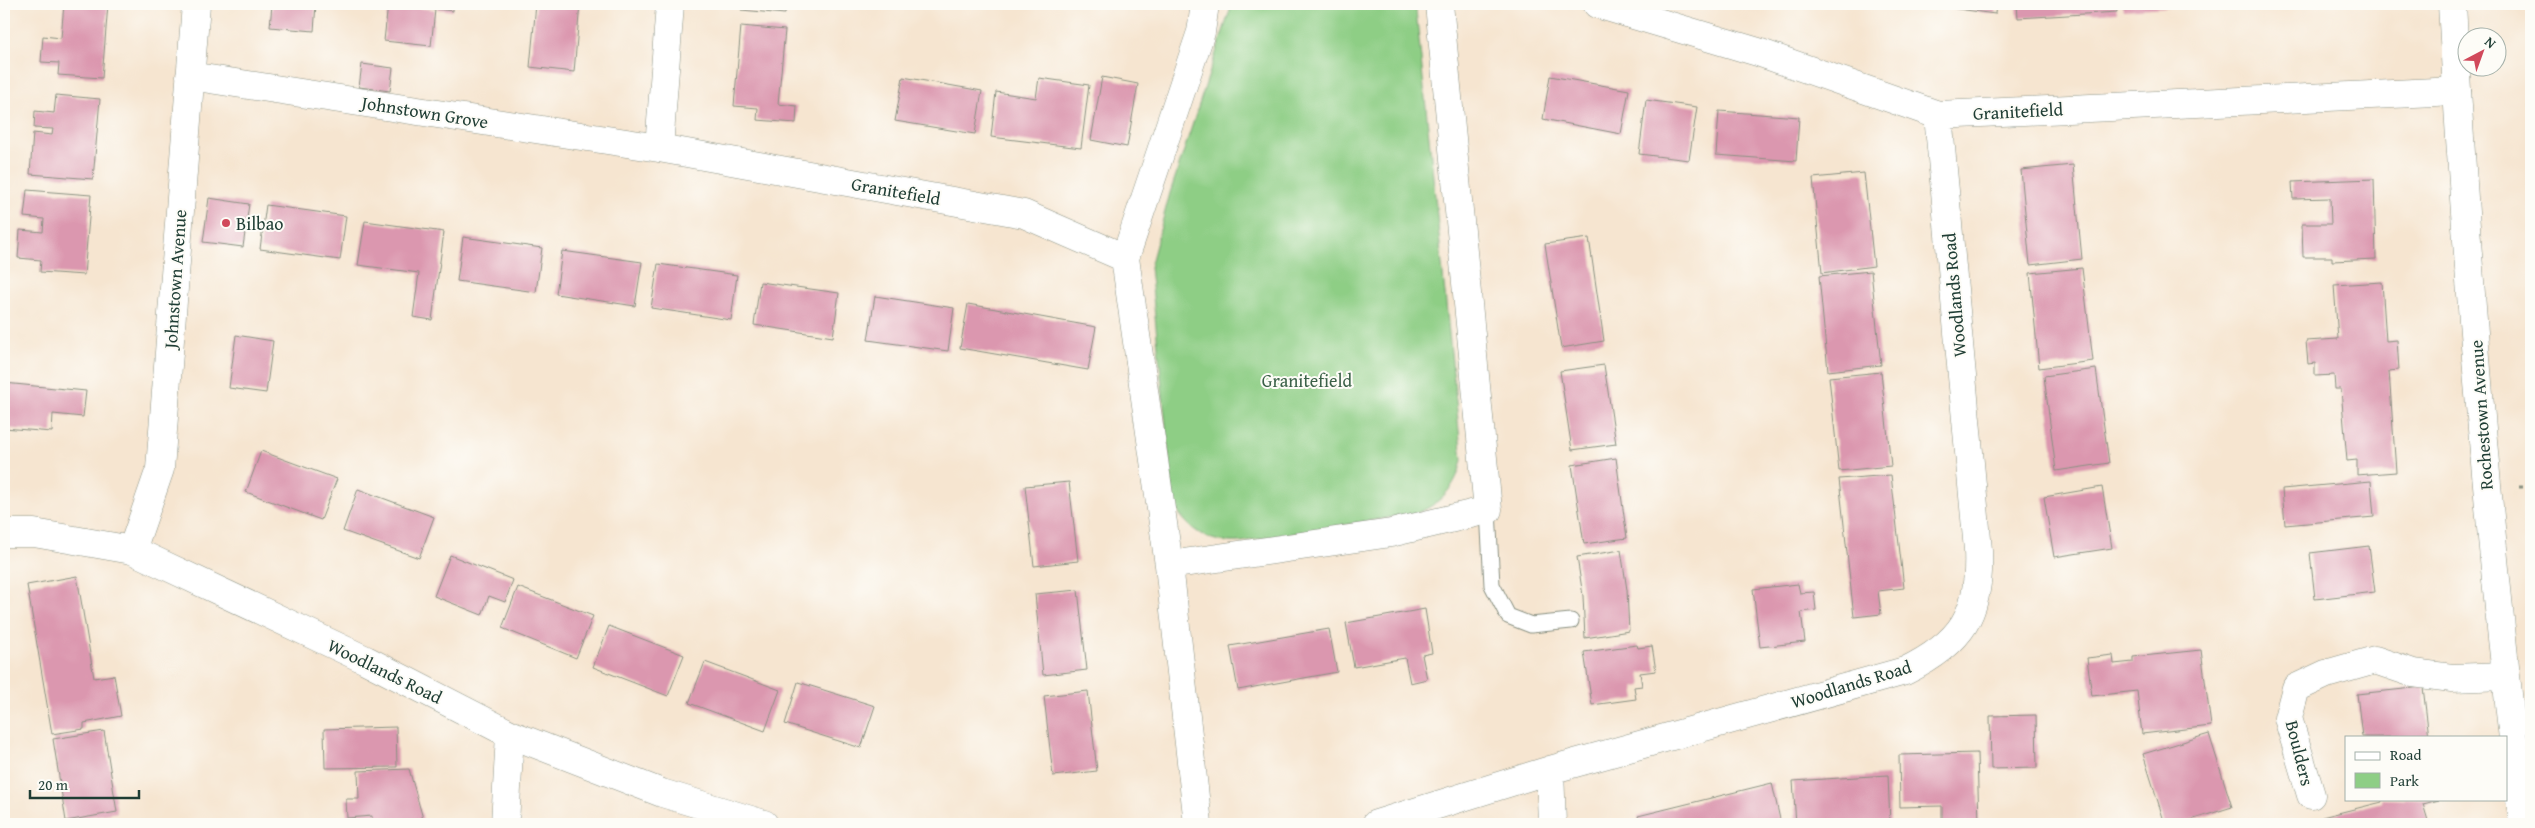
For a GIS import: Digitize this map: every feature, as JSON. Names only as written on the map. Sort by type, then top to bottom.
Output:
[{"type":"street","name":"Johnstown Avenue","points":[[132,550],[160,469],[196,4]]},
{"type":"street","points":[[659,148],[670,4]]},
{"type":"street","points":[[1198,824],[1168,565],[1125,258],[1201,32],[1205,4]]},
{"type":"street","points":[[1168,565],[1391,533],[1488,510],[1439,4]]},
{"type":"street","name":"Granitefield","points":[[1597,4],[1758,52],[1938,115],[2457,91]]},
{"type":"street","name":"Rochestown Avenue","points":[[2452,4],[2483,457],[2505,676],[2523,824]]},
{"type":"street","name":"Johnstown Grove","points":[[190,76],[659,148]]},
{"type":"street","name":"Woodlands Road","points":[[1376,824],[1550,770],[1904,671],[1946,647],[1964,624],[1974,602],[1979,577],[1938,115]]},
{"type":"street","name":"Granitefield","points":[[659,148],[1024,214],[1125,258]]},
{"type":"street","name":"Woodlands Road","points":[[4,533],[34,533],[132,550],[215,591],[366,660],[510,734],[662,793],[764,824]]},
{"type":"street","name":"Boulders","points":[[2311,795],[2288,718],[2296,688],[2326,674],[2375,660],[2412,672],[2452,678],[2505,676]]},
{"type":"street","points":[[505,824],[510,734]]},
{"type":"street","points":[[1550,770],[1552,824]]},
{"type":"lane","points":[[1488,510],[1492,585],[1508,616],[1531,625],[1571,621]]},
{"type":"green space","name":"Granitefield","points":[[1232,4],[1413,4],[1416,10],[1462,460],[1456,478],[1447,492],[1426,509],[1417,513],[1241,542],[1230,542],[1210,538],[1194,529],[1174,506],[1150,267],[1170,193]]},
{"type":"building","points":[[64,4],[108,4],[102,78],[58,75],[59,63],[41,62],[43,36],[61,38]]},
{"type":"building","points":[[272,4],[316,4],[314,31],[270,27]]},
{"type":"building","points":[[388,4],[435,10],[431,46],[384,41]]},
{"type":"building","points":[[438,4],[453,4],[453,11],[437,9]]},
{"type":"building","points":[[536,4],[580,4],[574,72],[530,67]]},
{"type":"building","points":[[742,4],[786,4],[785,14],[741,10]]},
{"type":"building","points":[[1921,4],[1996,4],[1995,14]]},
{"type":"building","points":[[2017,4],[2116,4],[2117,12],[2018,18]]},
{"type":"building","points":[[2122,4],[2194,4],[2194,5],[2123,10]]},
{"type":"building","points":[[741,26],[785,30],[778,104],[797,106],[796,123],[757,120],[758,108],[734,106]]},
{"type":"building","points":[[362,64],[393,68],[390,91],[359,87]]},
{"type":"building","points":[[1550,76],[1629,90],[1621,134],[1543,119]]},
{"type":"building","points":[[903,77],[982,91],[975,134],[895,121]]},
{"type":"building","points":[[1102,77],[1138,84],[1127,147],[1091,140]]},
{"type":"building","points":[[1039,78],[1089,85],[1081,148],[991,137],[996,92],[1036,98]]},
{"type":"building","points":[[56,95],[100,99],[93,179],[30,174],[33,133],[52,135],[53,129],[34,128],[35,111],[54,113]]},
{"type":"building","points":[[1646,100],[1697,107],[1689,160],[1639,154]]},
{"type":"building","points":[[1719,111],[1799,117],[1796,161],[1716,155]]},
{"type":"building","points":[[2073,165],[2082,259],[2030,265],[2021,170]]},
{"type":"building","points":[[1864,173],[1874,266],[1822,273],[1813,178]]},
{"type":"building","points":[[2374,179],[2376,259],[2332,261],[2332,257],[2303,257],[2302,224],[2331,224],[2330,198],[2293,199],[2292,182]]},
{"type":"building","points":[[27,190],[91,195],[84,275],[40,272],[41,260],[18,258],[20,230],[43,232],[44,219],[24,217]]},
{"type":"building","name":"Bilbao","points":[[209,198],[249,204],[243,247],[203,242]]},
{"type":"building","points":[[266,205],[346,216],[340,260],[260,249]]},
{"type":"building","points":[[365,221],[444,232],[432,320],[413,317],[419,273],[358,265]]},
{"type":"building","points":[[463,237],[542,248],[536,292],[457,281]]},
{"type":"building","points":[[1589,238],[1604,341],[1561,348],[1545,244]]},
{"type":"building","points":[[562,251],[642,262],[635,306],[556,294]]},
{"type":"building","points":[[658,264],[737,275],[731,320],[651,308]]},
{"type":"building","points":[[2082,268],[2093,361],[2039,368],[2030,273]]},
{"type":"building","points":[[1871,271],[1881,365],[1828,371],[1819,276]]},
{"type":"building","points":[[760,282],[839,293],[833,337],[754,325]]},
{"type":"building","points":[[2382,282],[2386,341],[2397,340],[2399,370],[2389,371],[2396,472],[2357,475],[2357,460],[2347,461],[2341,389],[2335,389],[2334,375],[2315,376],[2315,363],[2308,364],[2306,341],[2338,339],[2334,285]]},
{"type":"building","points":[[875,296],[954,308],[948,351],[868,340]]},
{"type":"building","points":[[968,304],[1096,327],[1088,370],[960,348]]},
{"type":"building","points":[[236,335],[273,341],[266,393],[229,388]]},
{"type":"building","points":[[1604,365],[1616,444],[1572,450],[1560,371]]},
{"type":"building","points":[[2096,369],[2109,463],[2056,471],[2044,376]]},
{"type":"building","points":[[1881,372],[1891,466],[1839,471],[1829,377]]},
{"type":"building","points":[[4,383],[86,391],[83,417],[53,414],[52,432],[4,428]]},
{"type":"building","points":[[261,451],[337,479],[321,520],[246,492]]},
{"type":"building","points":[[1616,458],[1627,538],[1584,544],[1572,465]]},
{"type":"building","points":[[1891,475],[1904,588],[1878,591],[1881,614],[1854,617],[1839,479]]},
{"type":"building","points":[[2371,481],[2374,517],[2285,525],[2282,489]]},
{"type":"building","points":[[1069,482],[1078,561],[1034,566],[1025,486]]},
{"type":"building","points":[[2102,487],[2112,548],[2054,557],[2044,497]]},
{"type":"building","points":[[358,489],[434,517],[419,558],[343,531]]},
{"type":"building","points":[[2369,546],[2375,592],[2315,599],[2310,553]]},
{"type":"building","points":[[1621,550],[1627,590],[1629,631],[1585,638],[1583,596],[1577,557]]},
{"type":"building","points":[[450,555],[513,580],[505,602],[489,596],[482,615],[434,596]]},
{"type":"building","points":[[77,576],[94,678],[114,675],[121,716],[84,723],[84,729],[52,734],[27,585]]},
{"type":"building","points":[[1798,584],[1800,593],[1814,592],[1816,610],[1801,612],[1805,642],[1760,647],[1753,589]]},
{"type":"building","points":[[518,587],[593,616],[576,658],[502,628]]},
{"type":"building","points":[[1078,590],[1087,670],[1043,675],[1035,594]]},
{"type":"building","points":[[1425,609],[1432,653],[1422,655],[1427,679],[1410,683],[1405,658],[1354,667],[1346,623]]},
{"type":"building","points":[[609,626],[684,655],[668,696],[593,667]]},
{"type":"building","points":[[1329,629],[1337,672],[1238,690],[1230,646]]},
{"type":"building","points":[[1637,645],[1638,648],[1652,646],[1656,671],[1640,673],[1642,686],[1634,687],[1636,699],[1592,705],[1584,652]]},
{"type":"building","points":[[2201,650],[2211,726],[2142,734],[2137,691],[2092,696],[2087,658],[2113,655],[2114,664],[2133,662],[2133,657]]},
{"type":"building","points":[[705,662],[780,690],[765,731],[689,703]]},
{"type":"building","points":[[798,682],[875,706],[861,748],[785,724]]},
{"type":"building","points":[[2423,687],[2429,736],[2362,736],[2357,694]]},
{"type":"building","points":[[1088,691],[1097,771],[1053,776],[1044,696]]},
{"type":"building","points":[[2036,715],[2037,768],[1991,769],[1990,716]]},
{"type":"building","points":[[396,727],[397,767],[325,768],[324,729]]},
{"type":"building","points":[[104,731],[117,812],[66,821],[53,739]]},
{"type":"building","points":[[2209,734],[2232,807],[2178,824],[2165,824],[2143,754]]},
{"type":"building","points":[[1977,753],[1979,824],[1942,824],[1942,806],[1900,807],[1899,755]]},
{"type":"building","points":[[409,769],[423,824],[372,824],[372,816],[347,818],[346,799],[359,799],[358,771]]},
{"type":"building","points":[[1888,775],[1890,824],[1796,824],[1793,781]]},
{"type":"building","points":[[1772,783],[1781,824],[1640,824],[1638,816]]},
{"type":"building","points":[[2381,800],[2439,800],[2423,804],[2429,824],[2323,824],[2322,817],[2382,802]]},
{"type":"place","name":"Bilbao","points":[[226,223]]}]
